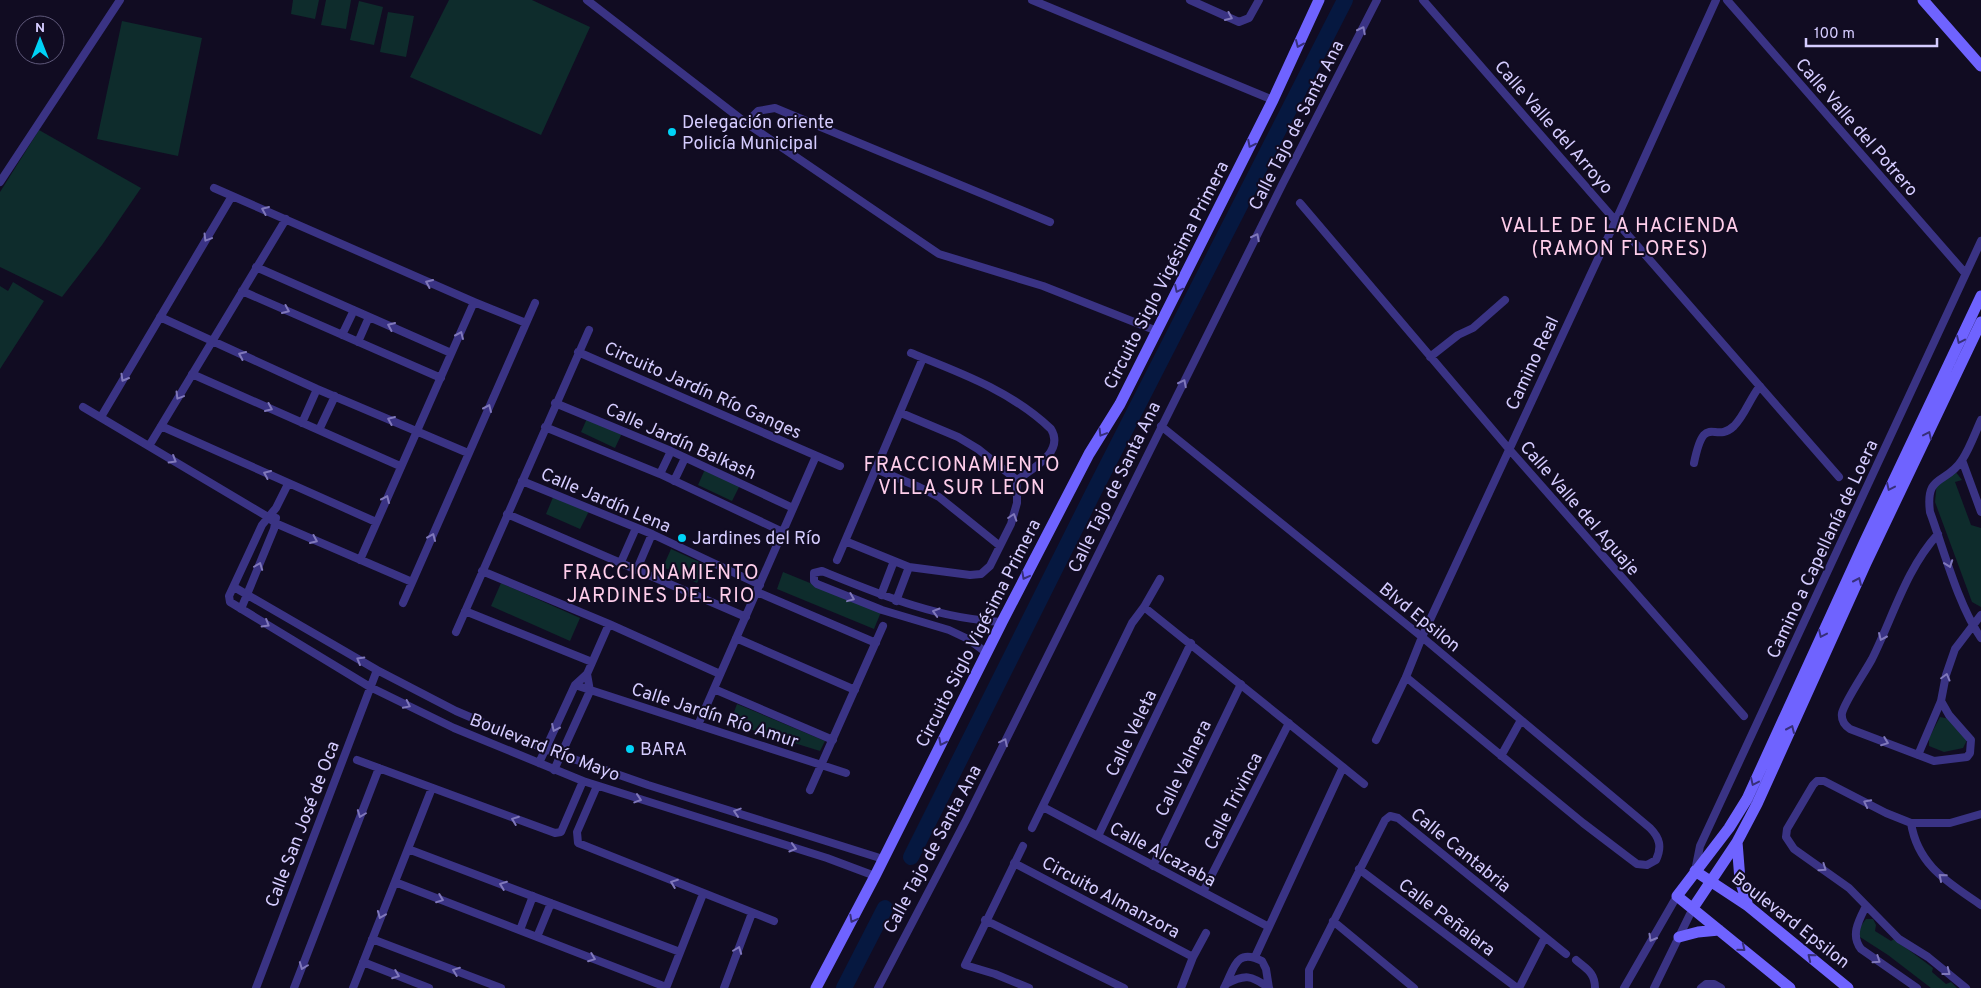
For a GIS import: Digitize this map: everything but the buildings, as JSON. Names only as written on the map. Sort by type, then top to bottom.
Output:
[{"type":"street","points":[[0,182],[120,0]]},
{"type":"street","points":[[588,0],[746,123],[940,254],[1043,286],[1157,332]]},
{"type":"street","points":[[1032,0],[1273,100]]},
{"type":"street","points":[[1190,0],[1239,22],[1249,18],[1259,0]]},
{"type":"street","name":"Circuito Siglo Vigésima Primera","points":[[816,988],[875,876],[1002,622],[1090,454],[1120,404],[1157,332],[1273,100],[1319,0]]},
{"type":"street","name":"Calle Tajo de Santa Ana","points":[[878,988],[966,820],[1161,426],[1377,0]]},
{"type":"street","name":"Calle Valle del Arroyo","points":[[1423,0],[1839,477]]},
{"type":"street","name":"Camino Real","points":[[1376,740],[1716,0]]},
{"type":"street","name":"Calle Valle del Potrero","points":[[1727,0],[1965,273]]},
{"type":"street","points":[[1923,0],[1981,66]]},
{"type":"street","points":[[746,123],[758,111],[775,108],[1050,222]]},
{"type":"street","points":[[214,188],[526,324]]},
{"type":"street","points":[[101,417],[232,196]]},
{"type":"street","name":"Calle Valle del Aguaje","points":[[1300,203],[1509,449],[1744,716]]},
{"type":"street","points":[[149,446],[211,340],[286,219]]},
{"type":"street","name":"Camino a Capellanía de Loera","points":[[1695,871],[1700,846],[1981,241]]},
{"type":"street","points":[[256,267],[451,353]]},
{"type":"street","points":[[242,291],[441,378]]},
{"type":"street","points":[[1624,988],[1677,896],[1729,828],[1746,799],[1981,296]]},
{"type":"street","points":[[1430,357],[1458,334],[1474,328],[1505,300]]},
{"type":"street","points":[[360,560],[474,302]]},
{"type":"street","points":[[403,604],[468,452],[535,303]]},
{"type":"street","points":[[342,335],[354,310]]},
{"type":"street","points":[[160,317],[318,389],[468,452]]},
{"type":"street","points":[[358,342],[369,317]]},
{"type":"street","points":[[1654,988],[1693,908],[1737,842],[1769,778],[1866,563],[1981,322]]},
{"type":"street","name":"Circuito Jardín Río Ganges","points":[[456,632],[555,403],[589,330]]},
{"type":"street","name":"Circuito Jardín Río Ganges","points":[[578,352],[840,466]]},
{"type":"street","points":[[845,541],[909,567],[970,575],[981,574],[990,566],[1015,514],[1018,480],[1048,456],[1054,444],[1054,434],[1044,423],[1006,394],[911,353]]},
{"type":"street","points":[[837,560],[924,358]]},
{"type":"street","points":[[192,374],[400,466]]},
{"type":"street","points":[[1694,463],[1698,442],[1703,434],[1706,432],[1722,432],[1733,427],[1760,386]]},
{"type":"street","points":[[302,423],[318,389]]},
{"type":"street","points":[[319,430],[335,396]]},
{"type":"street","name":"Calle Jardín Balkash","points":[[555,403],[671,451],[793,508]]},
{"type":"street","points":[[83,407],[268,517],[275,523],[412,582]]},
{"type":"street","points":[[901,413],[958,437],[978,449],[1018,480]]},
{"type":"street","points":[[1981,420],[1962,460],[1931,488],[1929,502],[1930,512],[1972,625],[1981,638]]},
{"type":"street","points":[[161,426],[376,522]]},
{"type":"street","name":"Blvd Epsilon","points":[[1161,426],[1422,637],[1657,835],[1660,842],[1659,854],[1656,860],[1647,865],[1637,864],[1628,858],[1501,756]]},
{"type":"street","points":[[545,427],[660,474],[783,532]]},
{"type":"street","points":[[660,474],[671,451]]},
{"type":"street","name":"Circuito Jardín Río Ganges","points":[[698,725],[816,456]]},
{"type":"street","points":[[674,481],[685,458]]},
{"type":"street","points":[[1962,460],[1981,512]]},
{"type":"street","points":[[876,469],[939,497],[1000,546]]},
{"type":"street","name":"Calle Jardín Lena","points":[[522,481],[652,534],[758,588],[876,643]]},
{"type":"street","points":[[234,587],[262,525],[276,508],[288,484]]},
{"type":"street","points":[[241,609],[275,523],[276,508]]},
{"type":"street","points":[[507,514],[746,617]]},
{"type":"street","points":[[621,562],[636,528]]},
{"type":"street","points":[[637,569],[652,534]]},
{"type":"street","points":[[1938,534],[1922,552],[1902,590],[1872,659],[1842,714],[1842,720],[1850,729],[1934,761],[1967,757],[1970,753],[1971,740],[1949,714],[1941,701]]},
{"type":"street","points":[[881,595],[894,561]]},
{"type":"street","points":[[896,601],[909,567]]},
{"type":"street","points":[[482,571],[609,624],[720,674]]},
{"type":"street","points":[[987,653],[968,639],[949,630],[882,610],[818,584],[814,581],[814,574],[822,571],[896,601],[952,617],[1002,622]]},
{"type":"street","points":[[1032,828],[1132,622],[1144,607],[1160,580]]},
{"type":"street","name":"Boulevard Río Mayo","points":[[875,876],[827,858],[582,781],[454,728],[370,687],[230,602],[229,596],[234,587],[377,670],[456,711],[545,749],[883,859]]},
{"type":"street","points":[[1144,607],[1364,784]]},
{"type":"street","points":[[465,611],[592,662]]},
{"type":"street","points":[[1918,755],[1941,701],[1953,654],[1981,615]]},
{"type":"street","points":[[949,630],[952,617]]},
{"type":"street","points":[[538,763],[575,685],[587,674],[609,624]]},
{"type":"street","points":[[810,790],[883,626]]},
{"type":"street","points":[[736,638],[855,690]]},
{"type":"street","name":"Calle Veleta","points":[[1098,836],[1191,644]]},
{"type":"street","name":"Calle San José de Oca","points":[[256,988],[377,670]]},
{"type":"street","points":[[554,770],[590,690],[587,674]]},
{"type":"street","points":[[1406,677],[1501,756],[1521,720]]},
{"type":"street","name":"Calle Valnera","points":[[1153,866],[1241,684]]},
{"type":"street","name":"Calle Jardín Río Amur","points":[[575,685],[846,773]]},
{"type":"street","points":[[714,689],[833,740]]},
{"type":"street","name":"Calle Trivinca","points":[[1203,892],[1289,723]]},
{"type":"street","points":[[357,760],[555,833],[561,832],[582,781]]},
{"type":"street","points":[[1255,957],[1343,767]]},
{"type":"street","points":[[294,988],[378,768]]},
{"type":"street","points":[[1966,988],[1928,957],[1899,939],[1836,878],[1794,848],[1786,839],[1787,829],[1815,782],[1820,781],[1911,823],[1950,823],[1981,814]]},
{"type":"street","points":[[597,786],[577,832],[578,843],[774,922]]},
{"type":"street","points":[[353,988],[432,788]]},
{"type":"street","name":"Calle Alcazaba","points":[[1043,807],[1269,928]]},
{"type":"street","name":"Calle Cantabria","points":[[1310,987],[1309,970],[1359,869],[1385,820],[1390,816],[1393,816],[1566,954]]},
{"type":"street","points":[[1911,823],[1916,844],[1931,868],[1947,882],[1981,905]]},
{"type":"street","points":[[1737,842],[1740,880],[1748,906]]},
{"type":"street","name":"Circuito Almanzora","points":[[1023,846],[965,964],[996,974],[1029,988]]},
{"type":"street","points":[[408,848],[680,952]]},
{"type":"street","name":"Circuito Almanzora","points":[[1014,863],[1193,957]]},
{"type":"street","name":"Calle Peñalara","points":[[1359,869],[1518,988]]},
{"type":"street","name":"Boulevard Epsilon","points":[[1695,871],[1748,906],[1848,988]]},
{"type":"street","points":[[395,882],[666,988],[703,894]]},
{"type":"street","points":[[520,930],[533,896]]},
{"type":"street","points":[[1677,896],[1790,988]]},
{"type":"street","points":[[537,937],[550,903]]},
{"type":"street","points":[[1866,906],[1857,925],[1856,940],[1858,945],[1917,988]]},
{"type":"street","points":[[724,988],[752,913]]},
{"type":"street","points":[[985,920],[1124,988]]},
{"type":"street","points":[[1333,922],[1414,988]]},
{"type":"street","points":[[1679,937],[1698,932],[1719,930]]},
{"type":"street","name":"Circuito Almanzora","points":[[1181,988],[1193,957],[1206,933]]},
{"type":"street","points":[[1518,988],[1544,938]]},
{"type":"street","points":[[372,939],[499,988]]},
{"type":"street","points":[[1225,986],[1235,963],[1249,956],[1262,961],[1266,969],[1269,988]]},
{"type":"street","points":[[1576,960],[1589,969],[1595,980],[1595,988]]},
{"type":"street","points":[[363,962],[429,988]]},
{"type":"street","points":[[1225,986],[1240,977],[1248,977],[1257,979],[1269,988]]},
{"type":"street","points":[[1701,988],[1706,984],[1714,984],[1721,988]]},
{"type":"green space","points":[[293,0],[319,0],[315,19],[291,14]]},
{"type":"green space","points":[[326,0],[351,0],[346,29],[321,25]]},
{"type":"green space","points":[[449,0],[532,0],[590,27],[541,135],[410,77]]},
{"type":"green space","points":[[359,1],[383,7],[374,45],[350,40]]},
{"type":"green space","points":[[388,12],[414,16],[406,57],[380,52]]},
{"type":"green space","points":[[122,21],[202,38],[178,156],[97,139]]},
{"type":"green space","points":[[39,130],[141,188],[102,245],[62,297],[0,267],[0,192]]},
{"type":"green space","points":[[13,282],[44,301],[0,369],[0,286],[8,291]]},
{"type":"green space","points":[[589,414],[624,429],[615,448],[581,432]]},
{"type":"green space","points":[[706,467],[741,483],[732,501],[698,485]]},
{"type":"green space","points":[[1955,471],[1962,480],[1955,482],[1971,525],[1981,528],[1981,607],[1972,602],[1935,502],[1937,481]]},
{"type":"green space","points":[[554,495],[589,511],[580,529],[546,514]]},
{"type":"green space","points":[[671,549],[706,565],[697,583],[663,567]]},
{"type":"green space","points":[[783,572],[881,612],[874,629],[777,589]]},
{"type":"green space","points":[[501,583],[580,618],[570,641],[491,606]]},
{"type":"green space","points":[[737,704],[825,741],[820,751],[730,723]]},
{"type":"green space","points":[[1940,717],[1950,719],[1967,740],[1963,748],[1944,752],[1929,746],[1929,738]]},
{"type":"green space","points":[[1866,919],[1873,919],[1876,925],[1875,931],[1891,941],[1894,939],[1933,968],[1932,972],[1946,984],[1951,982],[1957,988],[1931,988],[1888,955],[1860,937],[1860,927]]},
{"type":"waterway","points":[[911,857],[1093,493],[1345,0]]},
{"type":"waterway","points":[[844,988],[885,908]]},
{"type":"place","name":"Delegación oriente Policía Municipal","points":[[672,132]]},
{"type":"place","name":"Jardines del Río","points":[[682,538]]},
{"type":"place","name":"BARA","points":[[630,749]]},
{"type":"district","name":"VALLE DE LA HACIENDA (RAMON FLORES)","points":[[1620,236]]},
{"type":"district","name":"FRACCIONAMIENTO VILLA SUR LEON","points":[[962,476]]},
{"type":"district","name":"FRACCIONAMIENTO JARDINES DEL RIO","points":[[661,584]]}]
